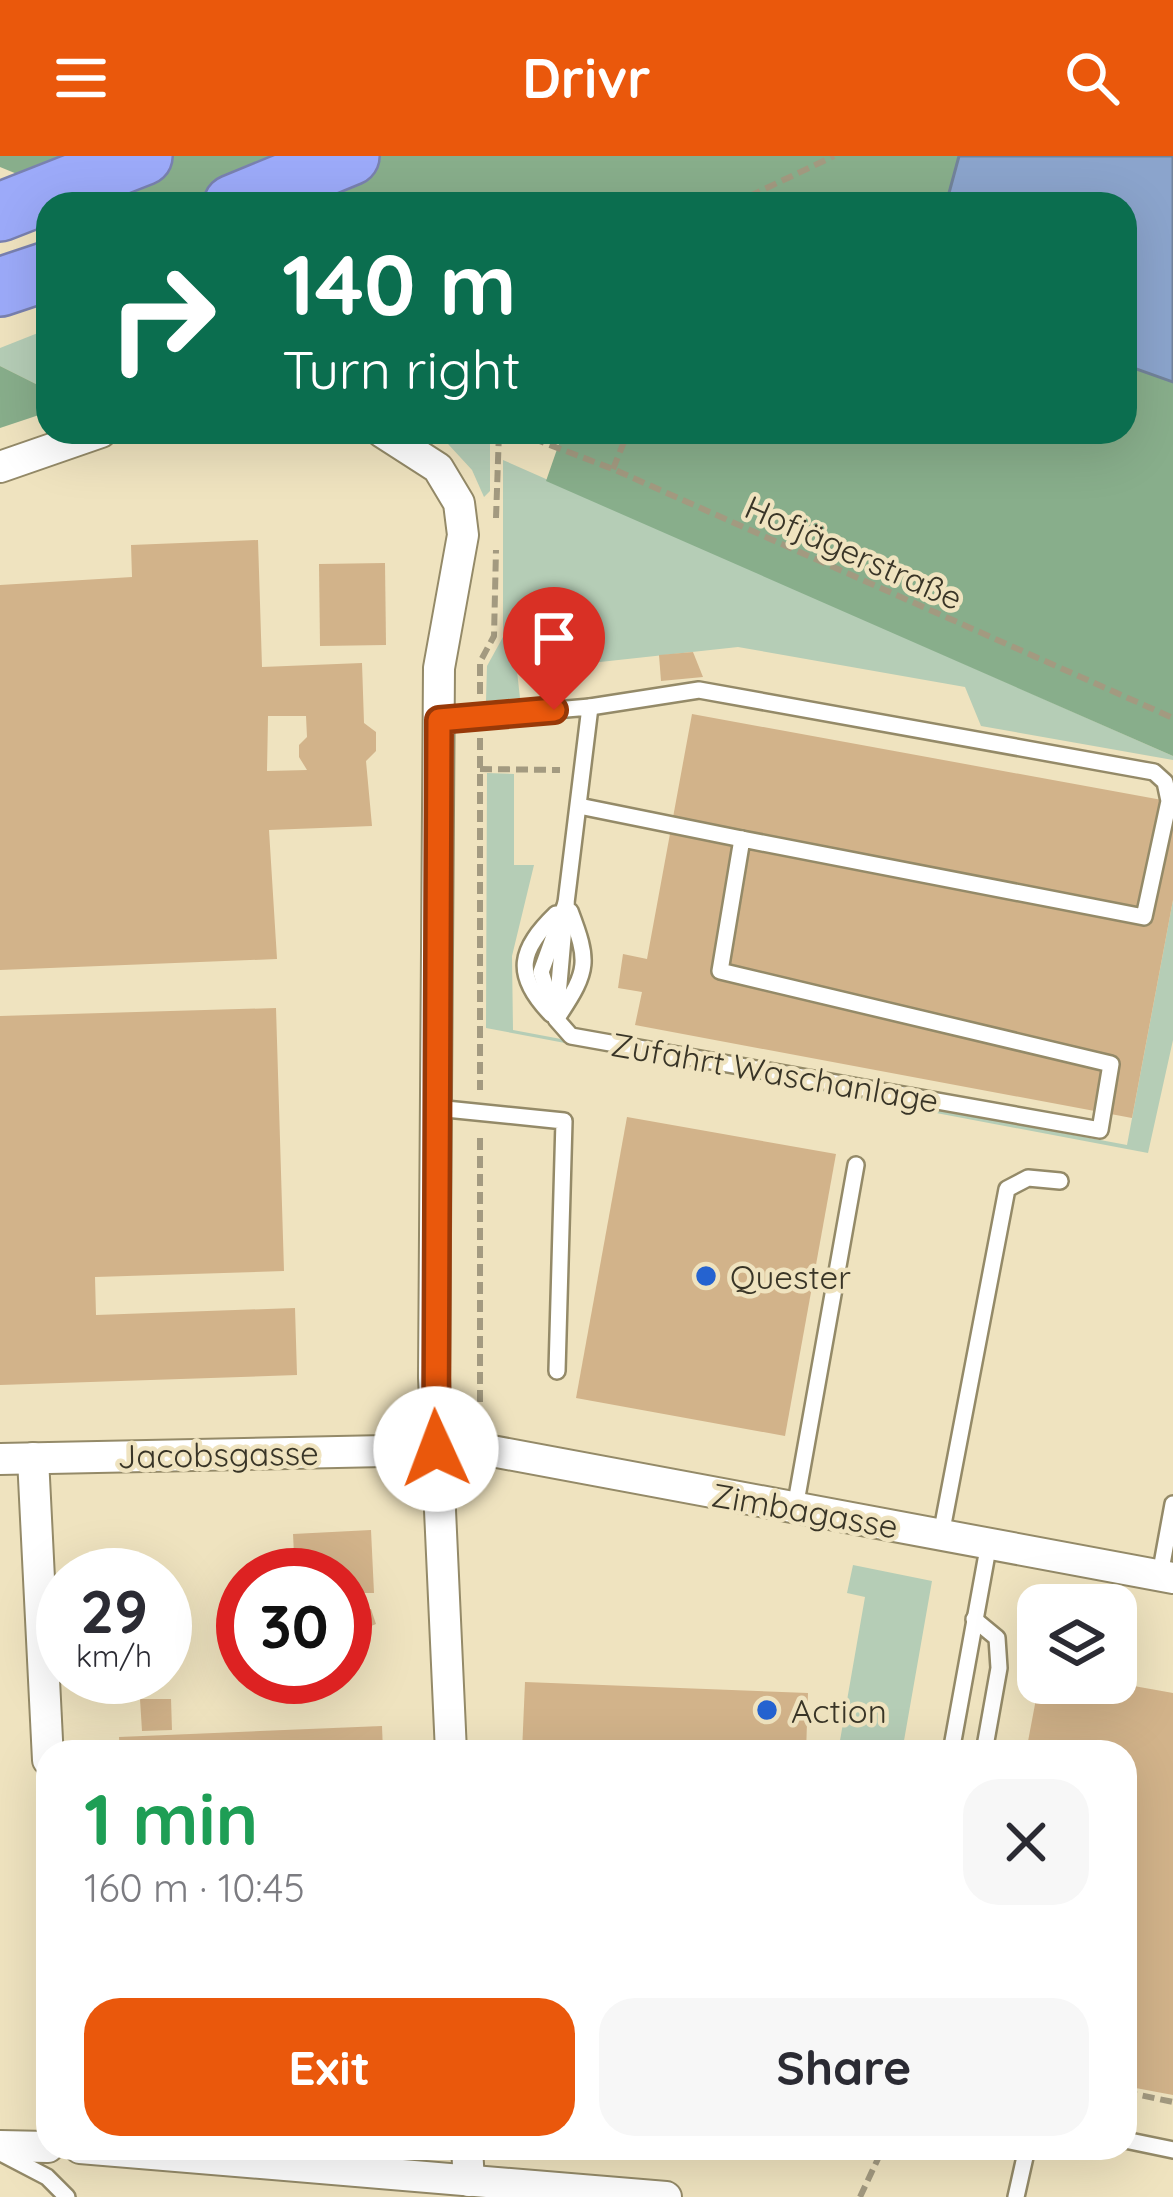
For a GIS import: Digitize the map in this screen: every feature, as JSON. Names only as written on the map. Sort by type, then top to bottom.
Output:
[{"type":"highway","points":[[51,192],[143,156]]},
{"type":"highway","points":[[262,192],[350,156]]},
{"type":"highway","points":[[0,212],[36,198]]},
{"type":"highway","points":[[0,287],[36,275]]},
{"type":"street","points":[[0,467],[66,444]]},
{"type":"street","points":[[401,444],[438,468],[461,514],[461,552],[439,668],[436,1449],[450,1740]]},
{"type":"street","name":"Zimbagasse","points":[[436,1449],[481,1449],[1167,1576]]},
{"type":"street","name":"Jacobsgasse","points":[[0,1459],[436,1449]]},
{"type":"street","points":[[33,1458],[47,1740]]},
{"type":"street","points":[[0,2150],[36,2148]]},
{"type":"street","points":[[194,2160],[471,2189],[666,2197]]},
{"type":"lane","points":[[439,720],[590,707],[699,690],[1154,772],[1165,782],[1169,801],[1144,916],[579,806]]},
{"type":"lane","points":[[556,1019],[590,707]]},
{"type":"lane","name":"Zufahrt Waschanlage","points":[[556,1019],[571,1036],[1100,1130],[1112,1064],[720,970],[742,839]]},
{"type":"lane","points":[[556,1019],[524,971],[529,940],[566,903]]},
{"type":"lane","points":[[436,1108],[564,1121],[557,1371]]},
{"type":"lane","points":[[795,1508],[856,1165]]},
{"type":"lane","points":[[941,1535],[1007,1189],[1028,1178],[1060,1181]]},
{"type":"lane","points":[[1167,1576],[1173,1504]]},
{"type":"lane","points":[[953,1740],[989,1544]]},
{"type":"lane","points":[[974,1619],[997,1638],[999,1668],[987,1740]]},
{"type":"lane","points":[[1137,2142],[1173,2150]]},
{"type":"lane","points":[[0,2150],[47,2177],[67,2197]]},
{"type":"lane","points":[[1016,2197],[1024,2160]]},
{"type":"path","points":[[758,192],[834,156]]},
{"type":"path","points":[[496,524],[499,444]]},
{"type":"path","name":"Hofjägerstraße","points":[[547,444],[1173,718]]},
{"type":"path","points":[[613,469],[623,444]]},
{"type":"path","points":[[481,1449],[479,716],[480,662],[494,636],[496,546]]},
{"type":"path","points":[[480,769],[584,770]]},
{"type":"path","points":[[1137,2094],[1173,2102]]},
{"type":"path","points":[[860,2197],[878,2160]]},
{"type":"green space","points":[[0,156],[959,156],[949,192],[61,192],[0,167]]},
{"type":"green space","points":[[36,334],[36,384],[0,366],[0,348]]},
{"type":"green space","points":[[0,366],[36,384],[36,416],[0,428]]},
{"type":"green space","points":[[1137,369],[1173,382],[1173,756],[546,481],[559,444],[1137,444]]},
{"type":"green space","points":[[448,444],[490,444],[490,491],[484,497],[472,470]]},
{"type":"green space","points":[[503,460],[1173,756],[1173,760],[981,726],[965,687],[738,647],[517,671],[520,698],[486,701],[487,666],[503,637]]},
{"type":"green space","points":[[487,773],[514,774],[514,865],[534,865],[512,956],[513,1030],[1127,1145],[1173,900],[1173,1040],[1148,1153],[486,1028]]},
{"type":"green space","points":[[853,1565],[932,1581],[904,1740],[840,1740],[865,1597],[847,1593]]},
{"type":"water","points":[[959,156],[1173,156],[1173,382],[1137,369],[1137,192],[949,192]]},
{"type":"building","points":[[258,540],[262,667],[362,663],[364,723],[376,732],[376,751],[366,761],[372,826],[269,830],[277,959],[0,970],[0,585],[132,577],[131,545]],"holes":[[[268,716],[306,716],[307,737],[299,745],[299,757],[307,770],[267,771]]]},
{"type":"building","points":[[385,563],[386,645],[320,646],[319,564]]},
{"type":"building","points":[[693,652],[703,677],[661,681],[659,655]]},
{"type":"building","points":[[692,714],[1173,802],[1173,900],[1132,1118],[635,1025],[642,992],[618,988],[623,954],[647,959]]},
{"type":"building","points":[[276,1008],[284,1271],[95,1277],[96,1315],[295,1308],[297,1375],[0,1385],[0,1016]]},
{"type":"building","name":"Quester","points":[[627,1117],[836,1154],[785,1436],[576,1398]]},
{"type":"building","points":[[371,1530],[372,1548],[294,1548],[293,1534]]},
{"type":"building","points":[[525,1682],[808,1693],[806,1740],[523,1740]]},
{"type":"building","points":[[1137,1687],[1173,1693],[1173,2095],[1137,2088],[1137,1740],[1028,1740],[1035,1704],[1137,1704]]},
{"type":"building","points":[[140,1704],[171,1704],[172,1730],[142,1731]]},
{"type":"building","points":[[382,1726],[383,1740],[119,1740]]},
{"type":"place","name":"Quester","points":[[706,1276]]},
{"type":"place","name":"Action","points":[[767,1710]]},
{"type":"route","points":[[436,1449],[439,720],[554,710]]}]
